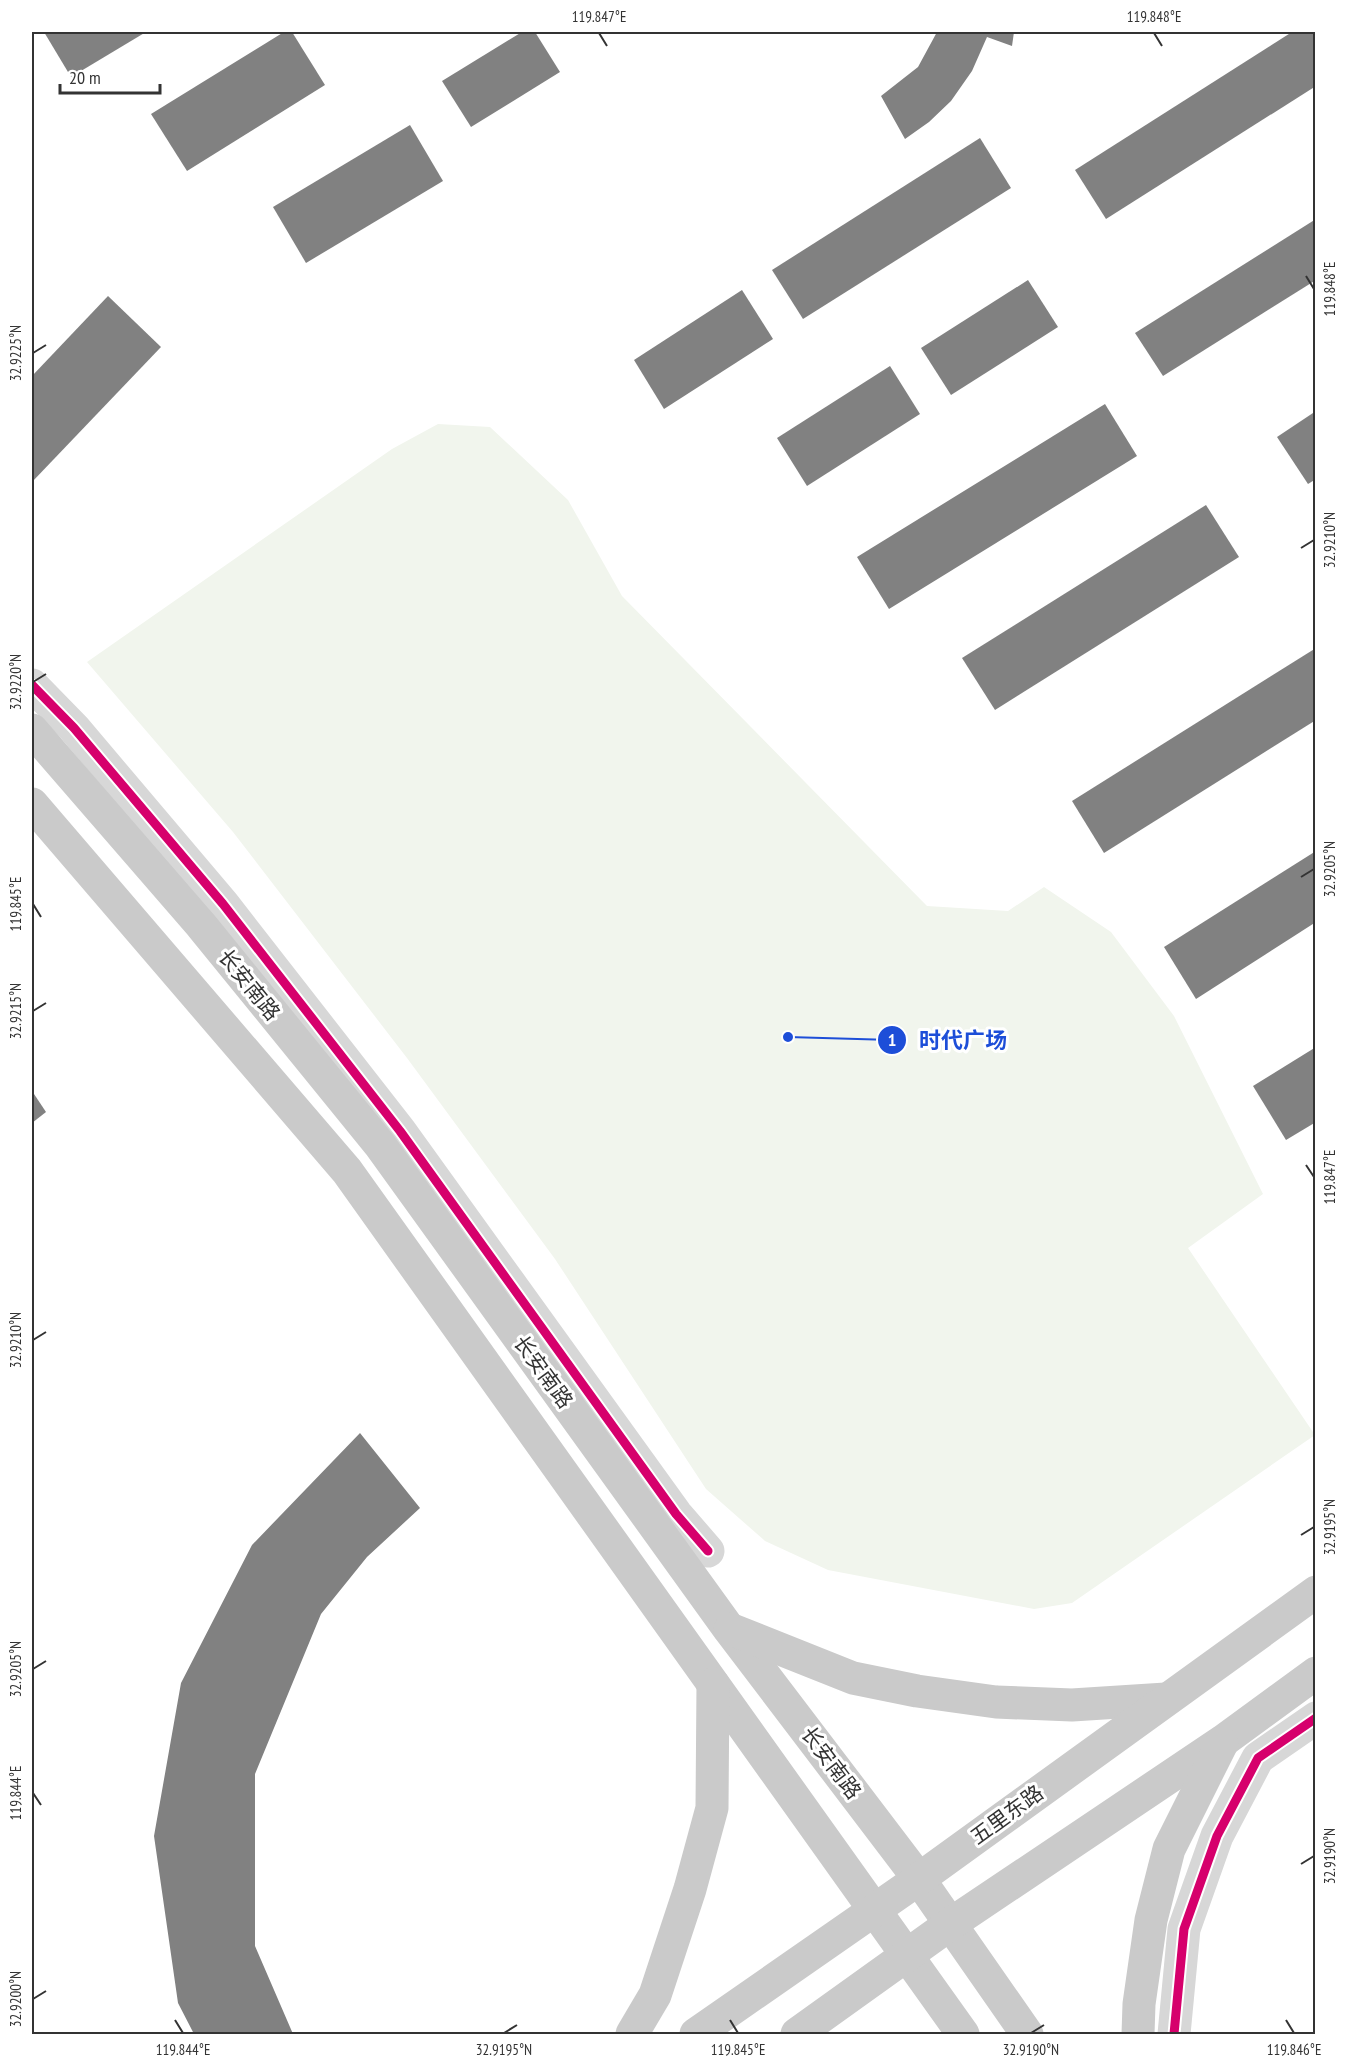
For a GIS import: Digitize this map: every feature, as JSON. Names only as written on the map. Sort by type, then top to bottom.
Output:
[{"type":"main road","name":"长安南路","points":[[32,730],[201,925],[380,1145],[729,1629],[919,1879],[1027,2034]]},
{"type":"main road","name":"长安南路","points":[[32,804],[346,1171],[963,2034]]},
{"type":"main road","name":"五里东路","points":[[696,2034],[919,1879],[1316,1592]]},
{"type":"main road","points":[[729,1629],[853,1677],[917,1691],[996,1702],[1072,1705],[1166,1699]]},
{"type":"main road","points":[[797,2034],[949,1925],[1223,1741],[1316,1673]]},
{"type":"main road","points":[[632,2034],[655,1995],[690,1889],[712,1808],[713,1684]]},
{"type":"main road","points":[[1138,2034],[1139,2004],[1151,1920],[1169,1849],[1223,1741]]},
{"type":"street","points":[[32,685],[74,728],[223,904],[400,1131],[676,1514],[708,1551]]},
{"type":"street","points":[[1174,2034],[1185,1929],[1217,1836],[1258,1758],[1316,1718]]},
{"type":"shaded area","points":[[438,424],[490,427],[568,500],[622,596],[927,906],[1008,911],[1044,887],[1111,932],[1174,1016],[1263,1194],[1188,1248],[1315,1435],[1072,1603],[1034,1609],[828,1570],[765,1541],[706,1489],[555,1259],[407,1058],[233,832],[87,662],[392,449]]},
{"type":"building","points":[[44,32],[146,32],[71,77]]},
{"type":"building","points":[[284,32],[292,32],[325,85],[187,171],[151,114]]},
{"type":"building","points":[[522,32],[535,32],[560,72],[471,127],[442,81]]},
{"type":"building","points":[[937,32],[1014,32],[1012,46],[987,37],[972,71],[951,101],[929,122],[905,139],[881,96],[918,67]]},
{"type":"building","points":[[1292,32],[1316,32],[1316,86],[1106,219],[1075,170]]},
{"type":"building","points":[[410,125],[443,181],[306,263],[273,207]]},
{"type":"building","points":[[980,138],[1011,188],[803,319],[772,270]]},
{"type":"building","points":[[1316,219],[1316,280],[1163,376],[1135,333]]},
{"type":"building","points":[[1028,280],[1058,327],[951,395],[921,348]]},
{"type":"building","points":[[742,290],[773,339],[664,409],[634,360]]},
{"type":"building","points":[[108,296],[161,347],[32,482],[32,376]]},
{"type":"building","points":[[890,366],[920,414],[807,486],[777,438]]},
{"type":"building","points":[[1105,404],[1137,456],[889,609],[857,557]]},
{"type":"building","points":[[1316,411],[1316,479],[1308,484],[1277,437]]},
{"type":"building","points":[[1206,505],[1239,557],[995,710],[962,658]]},
{"type":"building","points":[[1316,648],[1316,720],[1104,853],[1072,801]]},
{"type":"building","points":[[1316,851],[1316,922],[1196,999],[1164,947]]},
{"type":"building","points":[[1316,1047],[1316,1122],[1286,1140],[1253,1086]]},
{"type":"building","points":[[32,1091],[46,1112],[32,1123]]},
{"type":"building","points":[[360,1433],[420,1508],[367,1557],[321,1614],[255,1774],[255,1946],[293,2034],[194,2034],[178,2003],[154,1836],[181,1683],[252,1545]]},
{"type":"cycle path","points":[[32,685],[74,728],[223,904],[400,1131],[676,1514],[708,1551]]},
{"type":"cycle path","points":[[1174,2034],[1184,1929],[1217,1836],[1258,1758],[1316,1718]]},
{"type":"place","name":"时代广场","points":[[788,1037]]}]
